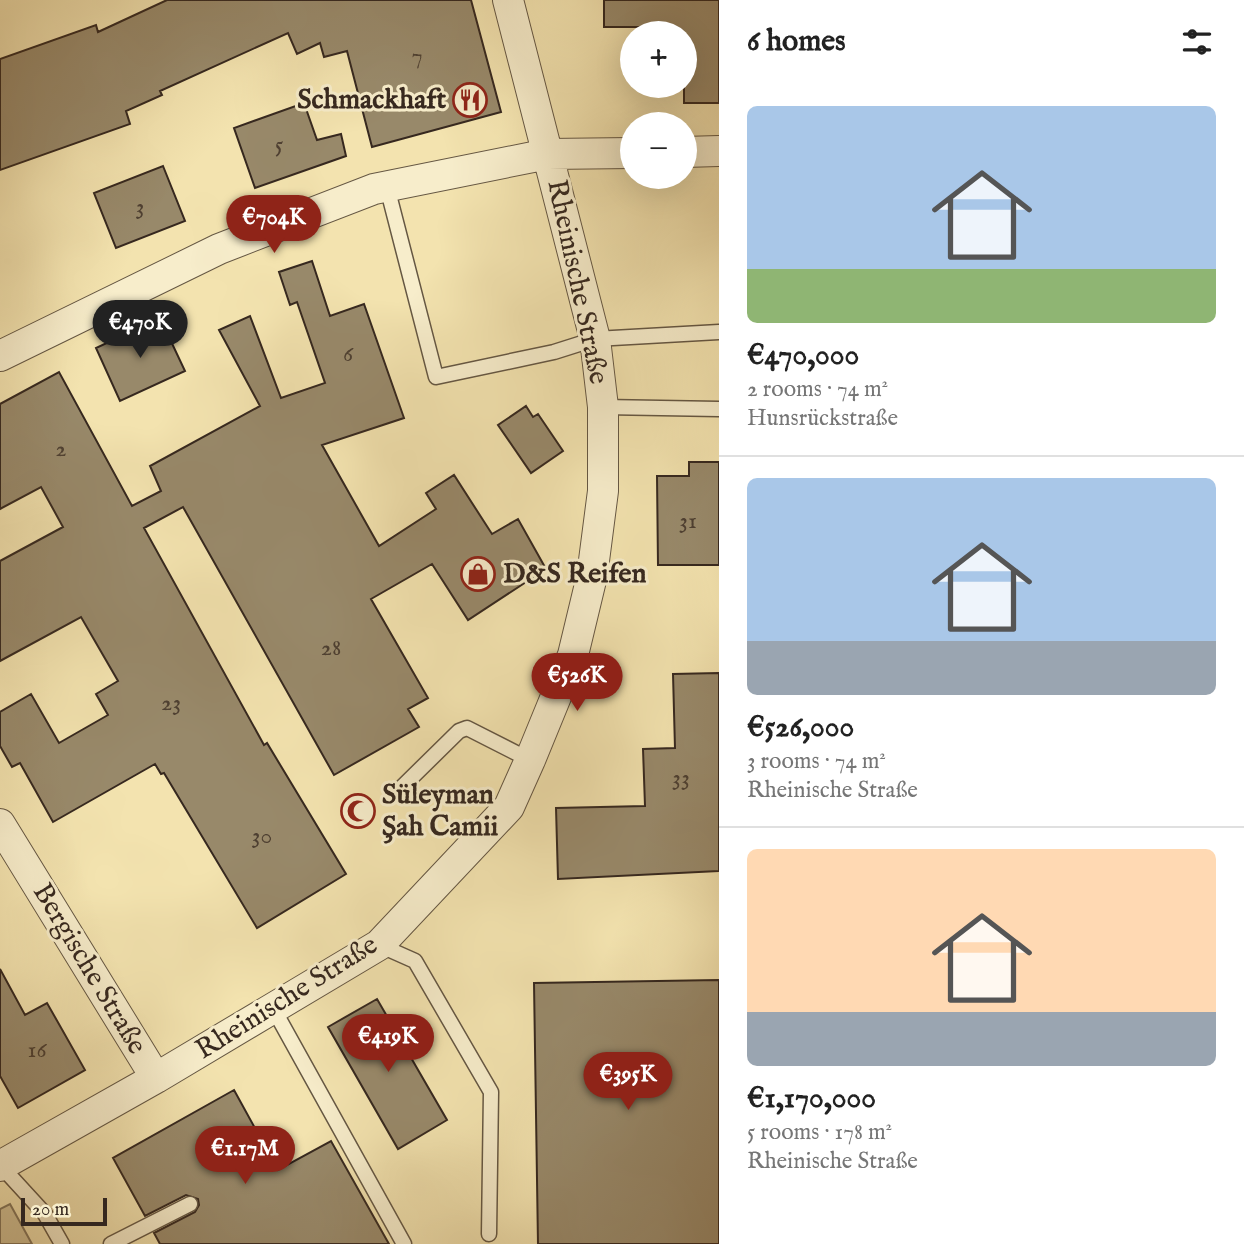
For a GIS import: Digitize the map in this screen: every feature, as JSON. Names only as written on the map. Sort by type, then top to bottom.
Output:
[{"type":"street","name":"Rheinische Straße","points":[[1,1166],[156,1078],[379,945],[509,807],[530,760],[573,655],[592,576],[603,491],[603,407],[595,338],[508,0]]},
{"type":"street","points":[[697,152],[719,151]]},
{"type":"street","points":[[0,356],[219,249],[387,187],[548,154],[620,153]]},
{"type":"street","name":"Bergische Straße","points":[[0,824],[156,1078]]},
{"type":"lane","points":[[387,187],[436,377],[554,352],[595,338],[719,332]]},
{"type":"lane","points":[[603,407],[719,409]]},
{"type":"lane","points":[[400,790],[458,731],[467,727],[530,760]]},
{"type":"lane","points":[[379,945],[415,961],[491,1092],[489,1234]]},
{"type":"lane","points":[[274,1008],[404,1244]]},
{"type":"lane","points":[[1,1166],[46,1214],[62,1244]]},
{"type":"lane","points":[[111,1244],[190,1204]]},
{"type":"shaded area","points":[[10,1204],[32,1244],[0,1244],[0,1209]]},
{"type":"building","points":[[167,0],[471,0],[501,112],[372,147],[347,51],[324,57],[320,43],[297,54],[288,33],[160,91],[162,95],[126,111],[130,124],[0,170],[0,59],[96,25],[98,32]]},
{"type":"building","points":[[604,0],[719,0],[719,103],[684,103],[684,98],[697,98],[697,21],[620,21],[620,27],[604,27]]},
{"type":"building","points":[[304,103],[317,140],[341,134],[346,156],[255,188],[234,128]]},
{"type":"building","points":[[163,166],[185,221],[116,248],[94,193]]},
{"type":"building","points":[[312,261],[330,316],[364,304],[404,418],[322,445],[379,546],[436,509],[426,493],[454,475],[492,534],[518,519],[546,569],[468,620],[432,564],[371,599],[428,698],[408,709],[419,727],[334,775],[183,507],[144,528],[264,745],[267,743],[346,874],[257,928],[164,773],[161,774],[155,764],[53,822],[20,763],[12,767],[0,746],[0,712],[31,694],[59,743],[108,715],[96,694],[118,681],[81,617],[0,661],[0,561],[63,527],[41,487],[0,509],[0,404],[59,372],[132,506],[161,491],[150,466],[260,406],[219,330],[250,316],[281,398],[325,383],[297,302],[290,305],[279,272]]},
{"type":"building","points":[[160,318],[185,371],[120,401],[96,348]]},
{"type":"building","points":[[526,406],[533,417],[538,414],[563,451],[531,473],[498,425]]},
{"type":"building","points":[[689,462],[719,462],[719,565],[658,565],[657,476],[689,476]]},
{"type":"building","points":[[719,673],[719,871],[558,879],[556,808],[645,806],[643,749],[675,748],[673,674]]},
{"type":"building","points":[[0,969],[25,1015],[47,1003],[85,1070],[18,1108],[0,1076]]},
{"type":"building","points":[[719,980],[719,1244],[538,1244],[534,983]]},
{"type":"building","points":[[377,999],[447,1120],[398,1149],[328,1027]]},
{"type":"building","points":[[234,1090],[278,1170],[331,1141],[389,1244],[160,1244],[154,1233],[195,1212],[199,1205],[198,1199],[186,1195],[145,1216],[113,1158]]},
{"type":"place","name":"Schmackhaft","points":[[470,100]]},
{"type":"place","name":"D&S Reifen","points":[[478,574]]},
{"type":"place","name":"Süleyman Şah Camii","points":[[358,811]]}]
